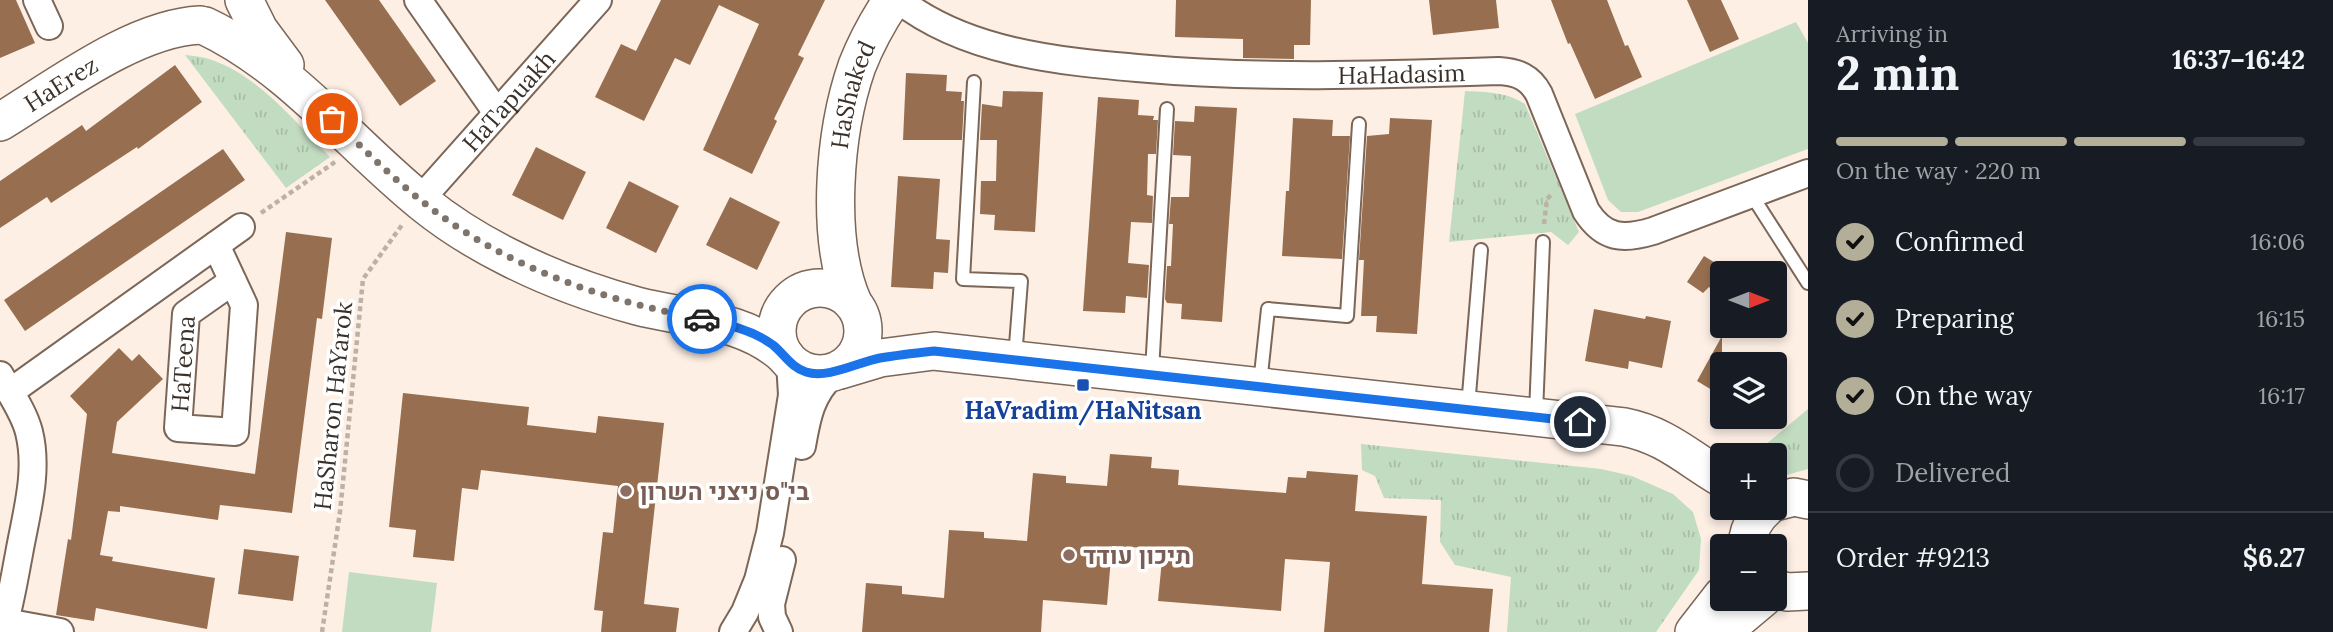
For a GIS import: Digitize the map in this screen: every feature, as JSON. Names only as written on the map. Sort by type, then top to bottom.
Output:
[{"type":"street","points":[[37,0],[48,26]]},
{"type":"street","name":"HaErez","points":[[123,47],[141,30],[164,0]]},
{"type":"street","points":[[172,0],[185,19],[203,25],[254,53],[421,200],[479,241],[539,272],[604,296],[756,335],[807,373],[820,374],[880,358],[934,351]]},
{"type":"street","points":[[242,0],[259,30],[318,107]]},
{"type":"street","name":"HaErez","points":[[0,122],[123,47],[160,32],[227,19],[242,0]]},
{"type":"street","points":[[418,0],[497,113]]},
{"type":"street","name":"HaTapuakh","points":[[421,200],[598,0]]},
{"type":"street","name":"HaShaked","points":[[856,308],[843,279],[839,260],[837,197],[842,132],[850,89],[866,45],[892,0]]},
{"type":"street","name":"HaHadasim","points":[[899,0],[938,24],[989,44],[1044,57],[1096,64],[1198,73],[1290,77],[1514,72],[1525,77],[1537,89],[1570,174],[1591,219],[1603,231],[1617,236],[1633,236],[1653,231],[1808,173]]},
{"type":"street","name":"HaShaked","points":[[793,299],[813,274],[821,256],[837,197]]},
{"type":"street","name":"HaTeena","points":[[5,383],[241,227]]},
{"type":"street","name":"HaTeena","points":[[216,245],[233,281],[244,305],[235,432],[178,428],[186,314],[233,281]]},
{"type":"street","points":[[709,321],[755,316],[814,289],[827,289],[840,293],[873,324],[894,337],[934,351],[1624,427],[1669,443],[1710,473]]},
{"type":"street","points":[[733,632],[745,612],[758,580],[770,533],[792,395],[788,359],[779,345],[777,331],[779,318],[793,299]]},
{"type":"street","points":[[779,632],[772,617],[771,599],[788,537],[806,419],[814,397],[837,371],[851,362],[861,345],[863,331],[856,308]]},
{"type":"street","points":[[5,383],[27,426],[33,459],[30,495],[3,627],[60,632]]},
{"type":"street","points":[[1748,534],[1756,517],[1788,499]]},
{"type":"street","points":[[1695,632],[1711,611]]},
{"type":"street","points":[[1727,632],[1738,619],[1753,611]]},
{"type":"lane","points":[[974,82],[963,278],[1021,281],[1015,360]]},
{"type":"lane","points":[[1151,375],[1167,109]]},
{"type":"lane","points":[[1259,387],[1268,309],[1347,316],[1359,124]]},
{"type":"lane","points":[[1751,194],[1808,283]]},
{"type":"lane","points":[[1535,417],[1543,242]]},
{"type":"lane","points":[[1468,410],[1480,250]]},
{"type":"path","points":[[241,227],[360,145]]},
{"type":"path","points":[[1543,242],[1547,199],[1570,174]]},
{"type":"path","name":"HaSharon HaYarok","points":[[322,632],[340,512],[363,279],[421,200]]},
{"type":"green space","points":[[1796,22],[1808,43],[1808,149],[1638,212],[1621,212],[1608,200],[1575,114]]},
{"type":"green space","points":[[185,55],[212,60],[246,77],[276,102],[330,157],[286,188]]},
{"type":"green space","points":[[1465,91],[1504,95],[1525,104],[1579,232],[1568,245],[1551,232],[1449,242]]},
{"type":"green space","points":[[1808,409],[1808,469],[1787,475],[1787,443],[1767,443]]},
{"type":"green space","points":[[1361,444],[1601,469],[1632,476],[1673,494],[1693,512],[1701,539],[1699,570],[1656,632],[1507,632],[1511,577],[1455,565],[1440,542],[1441,500],[1384,498],[1375,476],[1362,470]]},
{"type":"green space","points":[[349,572],[437,583],[431,632],[342,632]]},
{"type":"building","points":[[0,0],[16,0],[35,43],[0,58]]},
{"type":"building","points":[[325,0],[379,0],[436,81],[400,106]]},
{"type":"building","points":[[661,0],[825,0],[798,55],[804,58],[774,119],[777,121],[752,174],[703,150],[759,24],[719,5],[690,65],[675,58],[644,121],[595,97],[621,44],[636,51]]},
{"type":"building","points":[[1176,0],[1311,0],[1310,45],[1294,45],[1294,59],[1243,58],[1243,39],[1175,37]]},
{"type":"building","points":[[1429,0],[1496,0],[1499,28],[1433,35]]},
{"type":"building","points":[[1551,0],[1607,0],[1625,46],[1628,45],[1642,77],[1595,99],[1570,43],[1568,44]]},
{"type":"building","points":[[1687,0],[1721,0],[1739,39],[1710,52]]},
{"type":"building","points":[[175,65],[202,102],[138,149],[137,147],[51,203],[47,197],[0,228],[0,181],[82,125],[86,131]]},
{"type":"building","points":[[906,73],[947,75],[946,91],[962,92],[962,140],[903,140]]},
{"type":"building","points":[[1003,91],[1043,92],[1035,232],[994,230],[995,215],[980,214],[981,181],[996,181],[997,140],[980,140],[982,104],[1002,107]]},
{"type":"building","points":[[1098,97],[1139,100],[1138,115],[1154,116],[1153,120],[1158,120],[1156,154],[1148,154],[1147,195],[1153,196],[1152,223],[1131,222],[1128,263],[1149,265],[1147,298],[1126,296],[1125,313],[1083,311]]},
{"type":"building","points":[[1195,106],[1237,108],[1222,322],[1181,319],[1182,304],[1167,303],[1165,299],[1167,266],[1171,266],[1171,197],[1189,197],[1191,156],[1173,155],[1175,121],[1194,122]]},
{"type":"building","points":[[1293,118],[1333,120],[1332,136],[1350,136],[1342,259],[1282,256]]},
{"type":"building","points":[[1390,118],[1432,120],[1417,334],[1376,332],[1377,316],[1361,316],[1364,260],[1359,260],[1367,136],[1389,134]]},
{"type":"building","points":[[536,147],[586,172],[563,220],[512,195]]},
{"type":"building","points":[[223,149],[245,180],[25,331],[4,300]]},
{"type":"building","points":[[898,176],[940,179],[936,239],[950,240],[948,273],[934,272],[933,289],[891,287]]},
{"type":"building","points":[[629,181],[679,206],[656,253],[606,228]]},
{"type":"building","points":[[730,197],[780,222],[757,270],[706,245]]},
{"type":"building","points":[[286,232],[332,238],[322,319],[317,318],[292,513],[220,505],[218,520],[120,506],[120,512],[108,511],[100,555],[113,557],[112,561],[215,578],[207,629],[96,608],[94,621],[56,615],[68,539],[71,540],[87,414],[70,396],[119,348],[132,361],[139,354],[163,379],[117,422],[112,453],[255,474]]},
{"type":"building","points":[[1704,256],[1712,261],[1710,261],[1710,288],[1703,293],[1687,282]]},
{"type":"building","points":[[1594,309],[1671,321],[1662,368],[1629,361],[1628,369],[1585,361]]},
{"type":"building","points":[[1721,338],[1722,338],[1722,352],[1713,352]]},
{"type":"building","points":[[1710,358],[1710,389],[1697,381]]},
{"type":"building","points":[[403,393],[529,407],[527,425],[596,433],[598,416],[664,423],[644,604],[679,608],[676,632],[601,632],[603,611],[594,610],[603,532],[613,533],[618,486],[481,470],[478,490],[462,488],[454,561],[413,557],[416,530],[389,527]]},
{"type":"building","points":[[1110,454],[1152,457],[1151,468],[1179,470],[1178,485],[1286,493],[1288,477],[1306,478],[1307,471],[1358,475],[1355,511],[1427,516],[1422,584],[1493,589],[1489,632],[1324,632],[1330,562],[1285,559],[1281,611],[1158,601],[1163,549],[1112,546],[1107,605],[1043,600],[1041,632],[862,632],[866,583],[902,586],[902,594],[944,598],[949,530],[984,532],[984,538],[1027,541],[1033,473],[1066,476],[1066,483],[1107,486]]},
{"type":"building","points":[[244,549],[299,556],[293,601],[238,594]]},
{"type":"way so far","points":[[332,119],[424,203],[479,241],[571,285],[638,306],[702,319]]},
{"type":"place","name":"HaVradim/HaNitsan","points":[[1083,385]]},
{"type":"place","name":"בי\"ס ניצני השרון","points":[[626,491]]},
{"type":"place","name":"תיכון עודד","points":[[1069,555]]},
{"type":"route","points":[[702,319],[756,335],[778,349],[795,366],[814,374],[834,373],[880,358],[934,351],[1580,422]]}]
